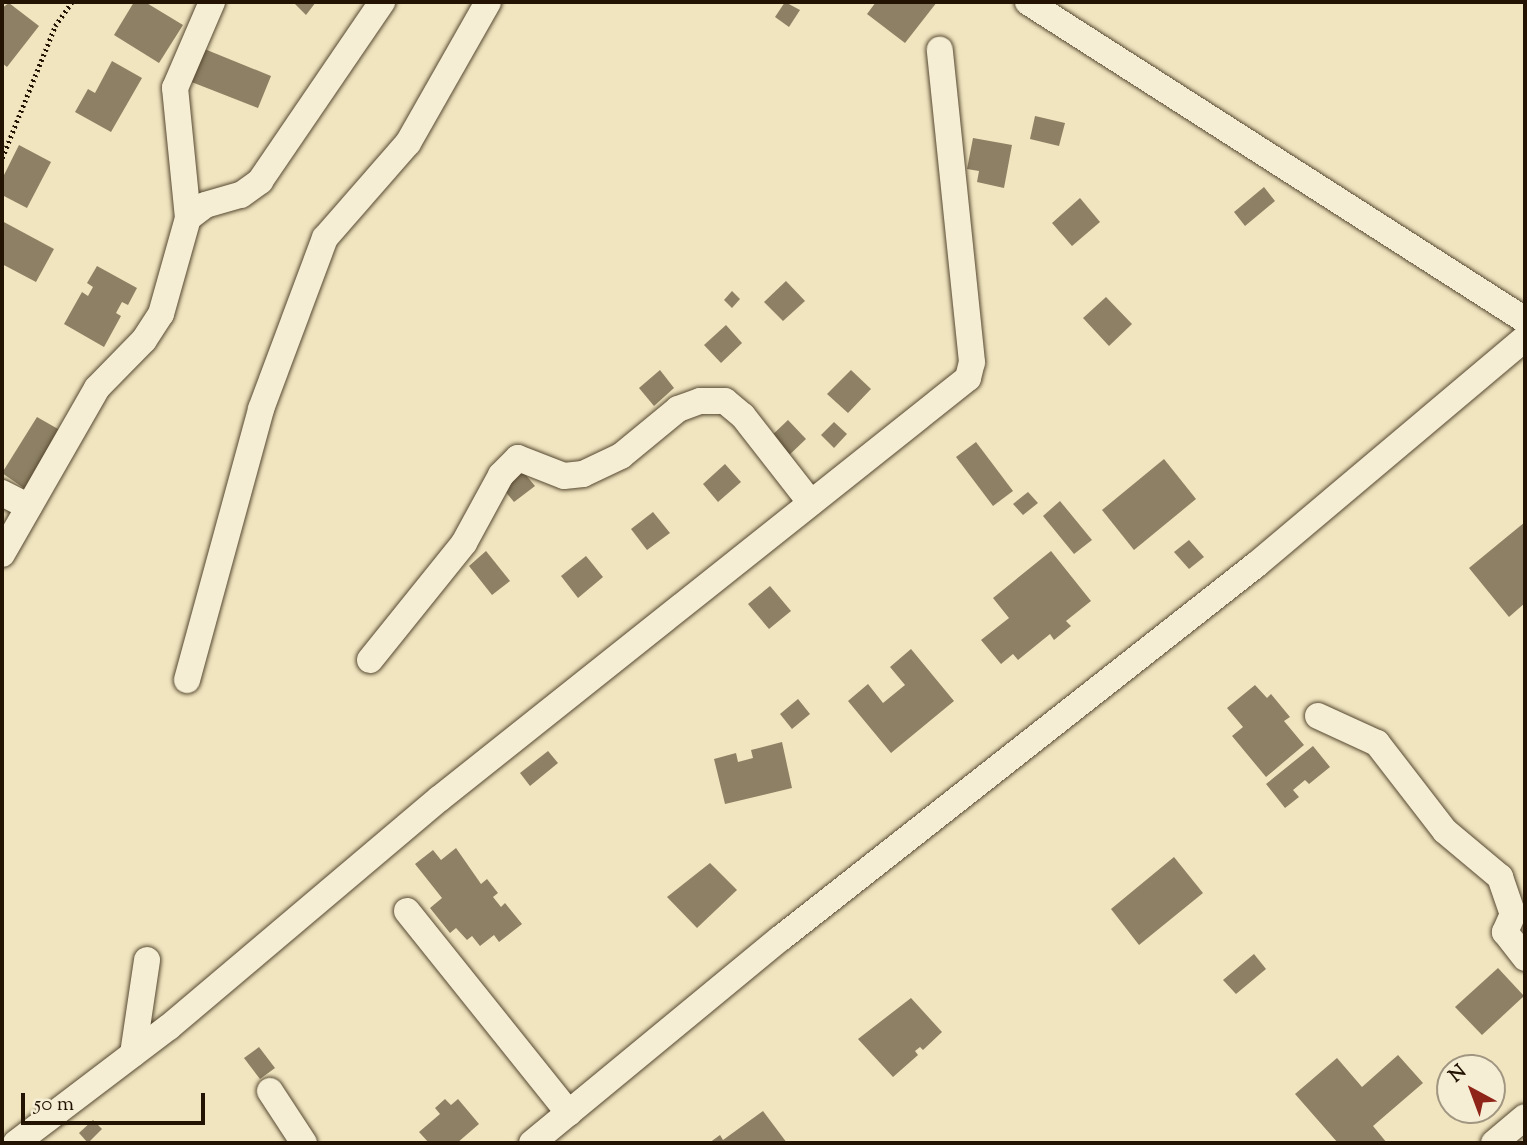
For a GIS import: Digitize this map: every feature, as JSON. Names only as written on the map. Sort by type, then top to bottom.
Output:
[{"type":"street","points":[[2,554],[97,388],[144,340],[161,314],[188,218],[175,88],[212,2]]},
{"type":"street","points":[[188,218],[205,205],[241,195],[260,181],[382,2]]},
{"type":"street","points":[[187,680],[261,409],[326,239],[408,143],[488,2]]},
{"type":"street","points":[[1036,4],[1525,320]]},
{"type":"street","points":[[16,1143],[133,1054],[439,799],[968,378],[970,370],[940,50]]},
{"type":"street","points":[[532,1143],[780,938],[1257,564],[1525,338]]},
{"type":"street","points":[[370,660],[464,543],[501,475],[518,458],[564,476],[583,474],[621,456],[678,409],[700,401],[725,401],[743,416],[811,503]]},
{"type":"street","points":[[2,493],[29,507]]},
{"type":"street","points":[[1318,716],[1377,743],[1445,831],[1500,877],[1513,914],[1505,932],[1525,958]]},
{"type":"street","points":[[407,911],[569,1113]]},
{"type":"street","points":[[133,1054],[147,960]]},
{"type":"street","points":[[270,1091],[304,1143]]},
{"type":"street","points":[[1494,1143],[1525,1117]]},
{"type":"path","points":[[2,159],[55,26],[72,2]]},
{"type":"building","points":[[134,2],[145,2],[183,25],[159,63],[114,35]]},
{"type":"building","points":[[293,2],[316,2],[306,15]]},
{"type":"building","points":[[785,2],[800,10],[789,27],[775,17]]},
{"type":"building","points":[[876,2],[937,2],[905,43],[867,14]]},
{"type":"building","points":[[9,3],[39,26],[7,67],[2,63],[2,8]]},
{"type":"building","points":[[202,48],[271,76],[258,108],[189,81]]},
{"type":"building","points":[[112,61],[142,78],[111,132],[75,112],[88,89],[95,93]]},
{"type":"building","points":[[1035,116],[1065,123],[1059,146],[1030,139]]},
{"type":"building","points":[[973,138],[1012,145],[1004,188],[977,182],[979,171],[967,169]]},
{"type":"building","points":[[19,145],[51,162],[27,208],[2,195],[2,179]]},
{"type":"building","points":[[1264,187],[1275,201],[1245,226],[1234,212]]},
{"type":"building","points":[[1080,198],[1100,222],[1072,246],[1052,223]]},
{"type":"building","points":[[2,221],[54,249],[36,282],[2,264]]},
{"type":"building","points":[[97,266],[137,288],[128,305],[122,302],[116,313],[121,316],[104,347],[64,324],[82,292],[88,296],[93,287],[87,283]]},
{"type":"building","points":[[786,281],[805,301],[783,321],[764,302]]},
{"type":"building","points":[[732,291],[740,299],[732,308],[724,300]]},
{"type":"building","points":[[1106,297],[1132,324],[1109,346],[1083,318]]},
{"type":"building","points":[[726,325],[742,343],[721,363],[704,345]]},
{"type":"building","points":[[660,370],[674,388],[654,406],[639,388]]},
{"type":"building","points":[[851,370],[871,389],[848,413],[827,394]]},
{"type":"building","points":[[37,417],[65,433],[28,491],[2,473]]},
{"type":"building","points":[[788,420],[806,439],[784,460],[766,441]]},
{"type":"building","points":[[834,422],[847,434],[834,448],[821,435]]},
{"type":"building","points":[[976,442],[1013,491],[993,506],[956,457]]},
{"type":"building","points":[[1164,459],[1196,499],[1134,550],[1102,510]]},
{"type":"building","points":[[725,464],[741,482],[718,502],[703,484]]},
{"type":"building","points":[[520,468],[535,486],[514,502],[500,485]]},
{"type":"building","points":[[1028,492],[1038,503],[1023,515],[1013,504]]},
{"type":"building","points":[[1060,501],[1092,540],[1074,554],[1043,516]]},
{"type":"building","points":[[653,512],[670,533],[647,550],[631,529]]},
{"type":"building","points":[[1525,522],[1525,603],[1509,617],[1469,568]]},
{"type":"building","points":[[1189,540],[1204,557],[1189,569],[1174,552]]},
{"type":"building","points":[[486,551],[510,581],[492,595],[469,566]]},
{"type":"building","points":[[1051,551],[1091,601],[1066,621],[1071,626],[1054,640],[1050,634],[1018,660],[1013,654],[1001,664],[981,640],[1009,618],[993,598]]},
{"type":"building","points":[[586,556],[603,577],[578,598],[561,576]]},
{"type":"building","points":[[770,586],[791,611],[769,629],[748,604]]},
{"type":"building","points":[[911,649],[954,701],[891,753],[848,701],[868,684],[883,703],[905,685],[890,667]]},
{"type":"building","points":[[1255,685],[1267,698],[1271,694],[1290,717],[1284,721],[1304,745],[1266,777],[1232,736],[1243,727],[1227,708]]},
{"type":"building","points":[[798,699],[810,714],[792,729],[780,714]]},
{"type":"building","points":[[782,742],[792,788],[725,804],[714,759],[736,753],[738,762],[753,758],[751,750]]},
{"type":"building","points":[[1313,746],[1330,767],[1309,784],[1305,780],[1293,790],[1299,797],[1285,808],[1266,784]]},
{"type":"building","points":[[548,751],[558,763],[530,786],[520,773]]},
{"type":"building","points":[[456,848],[481,884],[487,879],[498,893],[493,897],[501,907],[505,903],[522,924],[499,942],[494,935],[480,946],[472,936],[467,940],[456,928],[450,933],[430,908],[442,898],[415,864],[433,850],[441,860]]},
{"type":"building","points":[[1174,857],[1203,893],[1139,945],[1111,909]]},
{"type":"building","points":[[710,863],[737,890],[697,928],[667,897]]},
{"type":"building","points":[[1254,954],[1266,969],[1236,994],[1223,980]]},
{"type":"building","points":[[1498,968],[1524,996],[1482,1035],[1455,1007]]},
{"type":"building","points":[[911,998],[942,1032],[923,1050],[920,1047],[915,1051],[918,1055],[893,1077],[858,1039]]},
{"type":"building","points":[[259,1047],[275,1068],[260,1079],[244,1058]]},
{"type":"building","points":[[1398,1055],[1423,1083],[1373,1126],[1387,1143],[1338,1143],[1295,1094],[1337,1058],[1362,1087]]},
{"type":"building","points":[[445,1099],[451,1105],[458,1099],[479,1124],[457,1143],[429,1143],[419,1132],[440,1114],[435,1108]]},
{"type":"building","points":[[763,1111],[787,1143],[709,1143],[720,1135],[723,1140]]},
{"type":"building","points":[[93,1120],[102,1129],[88,1143],[79,1133]]}]
